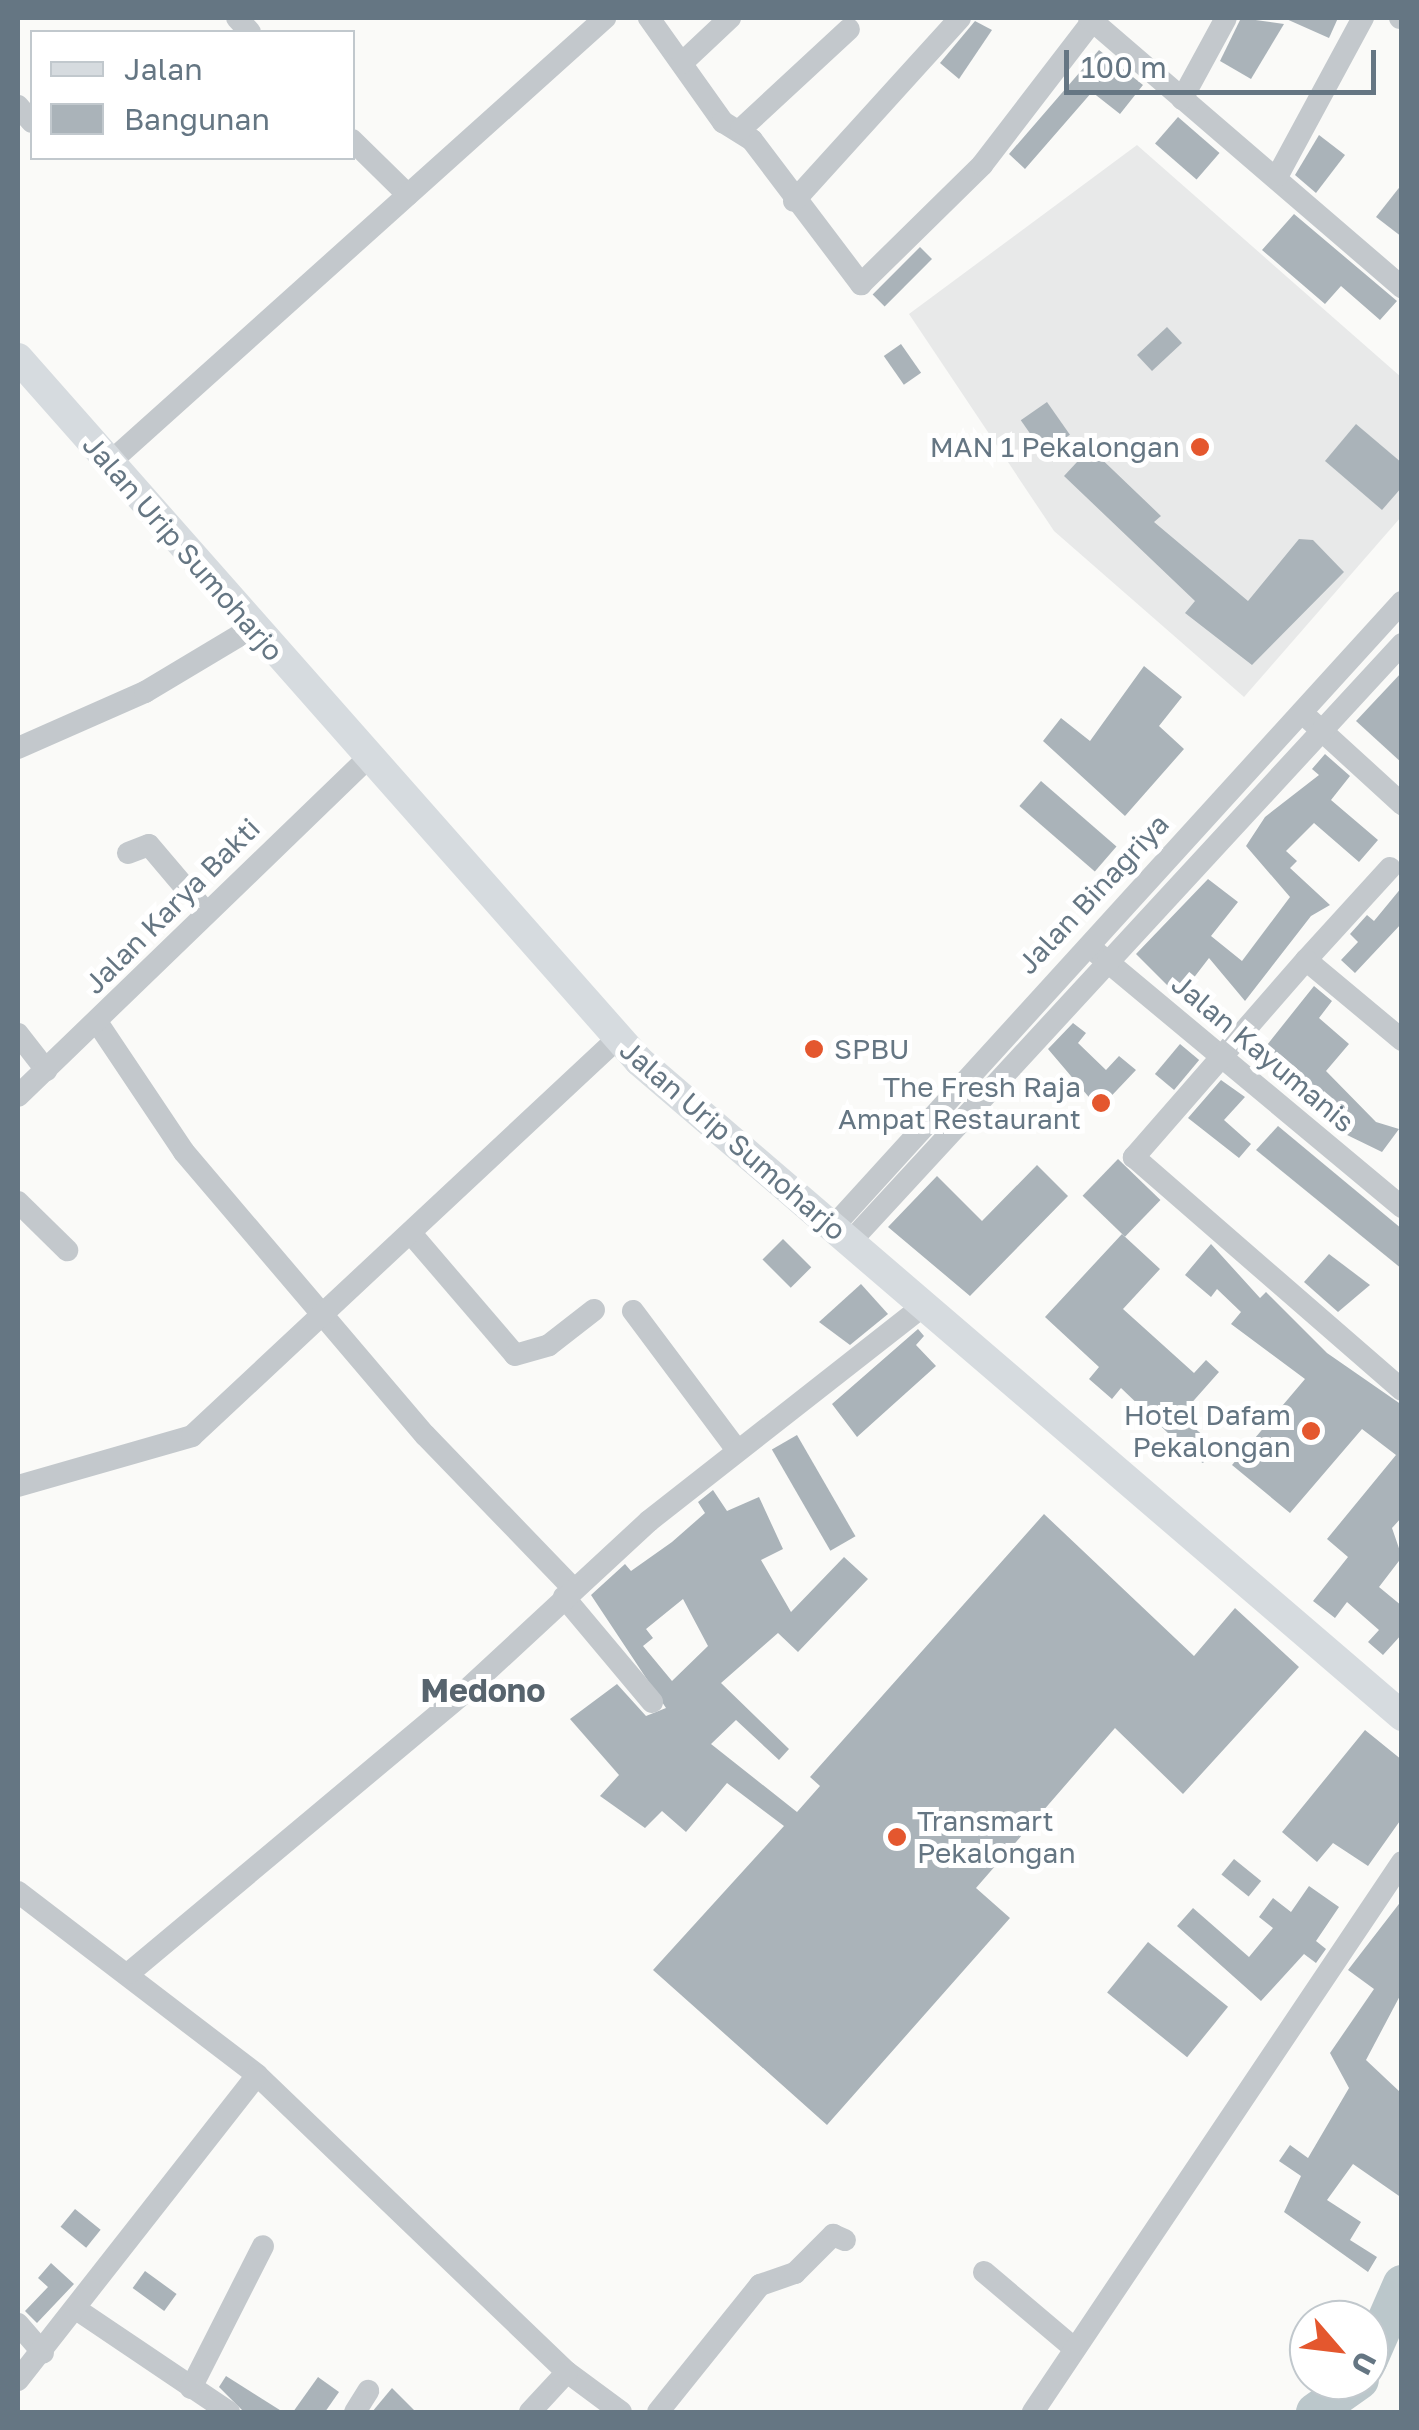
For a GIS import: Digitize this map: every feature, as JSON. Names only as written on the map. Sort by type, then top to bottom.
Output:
[{"type":"main road","name":"Jalan Urip Sumoharjo","points":[[18,358],[618,1040],[840,1236],[1402,1716]]},
{"type":"street","points":[[108,464],[606,18]]},
{"type":"street","points":[[649,18],[723,122],[742,129],[861,284],[982,165],[1092,18],[1182,98],[1278,175],[1402,287]]},
{"type":"street","points":[[682,63],[730,18]]},
{"type":"street","points":[[794,201],[960,18]]},
{"type":"street","points":[[1182,98],[1226,18]]},
{"type":"street","points":[[1278,175],[1363,18]]},
{"type":"street","points":[[742,129],[849,29]]},
{"type":"street","points":[[355,143],[408,195]]},
{"type":"street","name":"Jalan Binagriya","points":[[840,1236],[1014,1026],[1402,602]]},
{"type":"street","points":[[18,748],[146,692],[252,628]]},
{"type":"street","name":"Jalan Binagriya","points":[[840,1236],[1033,1043],[1402,644]]},
{"type":"street","points":[[1300,710],[1402,804]]},
{"type":"street","name":"Jalan Karya Bakti","points":[[18,1096],[205,911],[368,758]]},
{"type":"street","points":[[1196,827],[1215,848]]},
{"type":"street","points":[[128,852],[149,845],[205,911]]},
{"type":"street","points":[[1398,867],[1306,960],[1139,1146],[1137,1166],[1402,1390]]},
{"type":"street","name":"Jalan Kayumanis","points":[[1087,944],[1402,1207]]},
{"type":"street","points":[[1306,960],[1402,1040]]},
{"type":"street","points":[[97,1022],[184,1152],[568,1592],[652,1702]]},
{"type":"street","points":[[1014,1026],[1033,1043]]},
{"type":"street","points":[[18,1034],[46,1070]]},
{"type":"street","points":[[18,1486],[192,1436],[414,1236],[618,1040]]},
{"type":"street","points":[[18,1202],[68,1250]]},
{"type":"street","points":[[414,1236],[511,1354],[549,1345],[594,1310]]},
{"type":"street","points":[[130,1973],[461,1696],[568,1592],[737,1450],[923,1306]]},
{"type":"street","points":[[633,1311],[737,1450]]},
{"type":"street","points":[[1033,2412],[1402,1862]]},
{"type":"street","points":[[18,1892],[130,1973],[257,2075],[568,2372],[622,2412]]},
{"type":"street","points":[[18,2380],[78,2311],[257,2075]]},
{"type":"street","points":[[658,2412],[760,2284],[795,2273],[833,2236],[845,2240]]},
{"type":"street","points":[[191,2388],[263,2246]]},
{"type":"street","points":[[984,2272],[1074,2348]]},
{"type":"street","points":[[78,2311],[229,2412]]},
{"type":"street","points":[[18,2324],[44,2353]]},
{"type":"street","points":[[530,2412],[568,2372]]},
{"type":"street","points":[[355,2412],[368,2391]]},
{"type":"shaded area","name":"MAN 1 Pekalongan","points":[[1137,145],[1401,377],[1401,517],[1244,697],[1054,531],[909,314]]},
{"type":"building","points":[[1241,18],[1284,24],[1251,79],[1220,61]]},
{"type":"building","points":[[1284,18],[1338,18],[1329,38]]},
{"type":"building","points":[[975,21],[992,30],[959,79],[940,63]]},
{"type":"building","points":[[1099,50],[1143,85],[1120,114],[1092,92],[1025,169],[1009,154]]},
{"type":"building","points":[[1178,117],[1220,153],[1197,179],[1155,143]]},
{"type":"building","points":[[1319,135],[1345,155],[1316,193],[1295,175]]},
{"type":"building","points":[[1402,184],[1402,237],[1376,217]]},
{"type":"building","points":[[1294,214],[1397,301],[1380,320],[1341,286],[1325,304],[1262,250]]},
{"type":"building","points":[[920,247],[932,259],[885,306],[873,294]]},
{"type":"building","points":[[1167,327],[1182,343],[1152,371],[1137,355]]},
{"type":"building","points":[[901,344],[921,373],[904,385],[884,356]]},
{"type":"building","points":[[1047,402],[1070,435],[1044,453],[1021,420]]},
{"type":"building","points":[[1356,424],[1402,463],[1402,487],[1382,510],[1325,461]]},
{"type":"building","points":[[1090,448],[1161,516],[1154,522],[1248,601],[1299,539],[1313,540],[1344,572],[1252,665],[1185,613],[1195,601],[1064,476]]},
{"type":"building","points":[[1144,666],[1182,697],[1159,726],[1184,749],[1125,816],[1043,741],[1061,718],[1090,741]]},
{"type":"building","points":[[1402,672],[1402,763],[1356,721]]},
{"type":"building","points":[[1325,754],[1350,776],[1331,800],[1378,840],[1359,862],[1314,823],[1286,851],[1297,861],[1290,868],[1330,905],[1311,916],[1245,1001],[1209,958],[1179,997],[1136,954],[1208,879],[1238,902],[1211,936],[1242,961],[1290,897],[1246,846],[1265,817],[1319,775],[1312,769]]},
{"type":"building","points":[[1041,781],[1116,847],[1095,872],[1019,806]]},
{"type":"building","points":[[1402,887],[1402,923],[1355,973],[1341,960],[1358,942],[1350,934],[1367,915],[1374,921]]},
{"type":"building","points":[[1314,986],[1332,1001],[1319,1018],[1349,1044],[1326,1071],[1376,1122],[1399,1129],[1382,1152],[1345,1134],[1259,1055]]},
{"type":"building","points":[[1073,1023],[1086,1033],[1078,1043],[1106,1070],[1119,1056],[1136,1070],[1099,1109],[1048,1049]]},
{"type":"building","points":[[1180,1044],[1199,1060],[1174,1090],[1155,1074]]},
{"type":"building","points":[[1221,1080],[1245,1097],[1224,1120],[1251,1144],[1239,1158],[1188,1118]]},
{"type":"building","points":[[1278,1126],[1402,1229],[1402,1269],[1256,1150]]},
{"type":"building","points":[[1118,1159],[1160,1200],[1125,1237],[1083,1196]]},
{"type":"building","points":[[1037,1165],[1068,1196],[970,1296],[888,1227],[937,1176],[982,1221]]},
{"type":"building","points":[[1122,1234],[1160,1269],[1123,1309],[1194,1373],[1206,1360],[1219,1372],[1180,1416],[1217,1447],[1203,1463],[1163,1442],[1169,1434],[1121,1388],[1112,1399],[1089,1379],[1099,1367],[1045,1317]]},
{"type":"building","points":[[783,1239],[811,1267],[791,1288],[762,1260]]},
{"type":"building","points":[[1211,1244],[1260,1298],[1266,1292],[1327,1353],[1402,1405],[1402,1517],[1392,1528],[1402,1557],[1379,1587],[1402,1606],[1402,1634],[1383,1655],[1368,1642],[1379,1630],[1347,1602],[1335,1618],[1313,1601],[1348,1557],[1327,1539],[1396,1455],[1362,1429],[1290,1513],[1232,1465],[1305,1379],[1231,1324],[1241,1312],[1217,1289],[1211,1297],[1185,1275]]},
{"type":"building","points":[[1329,1254],[1370,1285],[1338,1312],[1304,1282]]},
{"type":"building","points":[[861,1284],[888,1314],[850,1345],[819,1322]]},
{"type":"building","points":[[918,1329],[924,1336],[916,1345],[936,1366],[857,1437],[832,1404]]},
{"type":"building","points":[[797,1435],[856,1536],[830,1551],[772,1450]]},
{"type":"building","name":"Transmart Pekalongan","points":[[713,1490],[727,1511],[759,1497],[783,1549],[761,1560],[791,1612],[844,1557],[868,1579],[798,1652],[778,1633],[721,1683],[789,1749],[779,1760],[736,1720],[711,1744],[797,1812],[820,1786],[810,1777],[1044,1514],[1194,1656],[1235,1608],[1299,1667],[1183,1794],[1115,1728],[976,1888],[1010,1918],[827,2125],[653,1970],[784,1826],[727,1783],[686,1832],[662,1811],[645,1828],[600,1796],[619,1775],[570,1719],[617,1684],[646,1716],[666,1708],[591,1595],[625,1564],[631,1571],[672,1542],[705,1513],[698,1502]],"holes":[[[683,1599],[708,1646],[672,1681],[643,1646],[653,1638],[646,1629]]]},
{"type":"building","points":[[1365,1730],[1402,1760],[1402,1818],[1368,1866],[1333,1843],[1317,1862],[1282,1832]]},
{"type":"building","points":[[1234,1859],[1261,1881],[1249,1897],[1221,1875]]},
{"type":"building","points":[[1309,1886],[1339,1907],[1316,1941],[1326,1949],[1316,1963],[1304,1954],[1261,2001],[1177,1926],[1193,1908],[1249,1957],[1273,1928],[1259,1917],[1273,1898],[1291,1912]]},
{"type":"building","points":[[1402,1900],[1402,1992],[1366,2060],[1400,2092],[1402,2198],[1353,2164],[1327,2200],[1361,2222],[1350,2240],[1377,2257],[1368,2272],[1284,2212],[1301,2176],[1279,2161],[1290,2145],[1308,2158],[1349,2088],[1330,2053],[1374,1989],[1348,1970]]},
{"type":"building","points":[[1148,1942],[1228,2007],[1187,2057],[1107,1993]]},
{"type":"building","points":[[75,2209],[101,2230],[86,2248],[61,2227]]},
{"type":"building","points":[[51,2263],[74,2284],[37,2323],[25,2311],[48,2287],[38,2278]]},
{"type":"building","points":[[145,2271],[177,2294],[164,2311],[133,2288]]},
{"type":"building","points":[[226,2376],[283,2412],[244,2412],[219,2387]]},
{"type":"building","points":[[318,2377],[339,2392],[325,2412],[293,2412]]},
{"type":"building","points":[[392,2388],[416,2412],[372,2412]]},
{"type":"waterway","points":[[1389,2314],[1402,2284]]},
{"type":"waterway","points":[[1315,2412],[1332,2400]]},
{"type":"place","name":"MAN 1 Pekalongan","points":[[1200,447]]},
{"type":"place","name":"SPBU","points":[[814,1049]]},
{"type":"place","name":"The Fresh Raja Ampat Restaurant","points":[[1101,1103]]},
{"type":"place","name":"Hotel Dafam Pekalongan","points":[[1311,1431]]},
{"type":"place","name":"Transmart Pekalongan","points":[[897,1837]]},
{"type":"district","name":"Medono","points":[[483,1690]]}]
